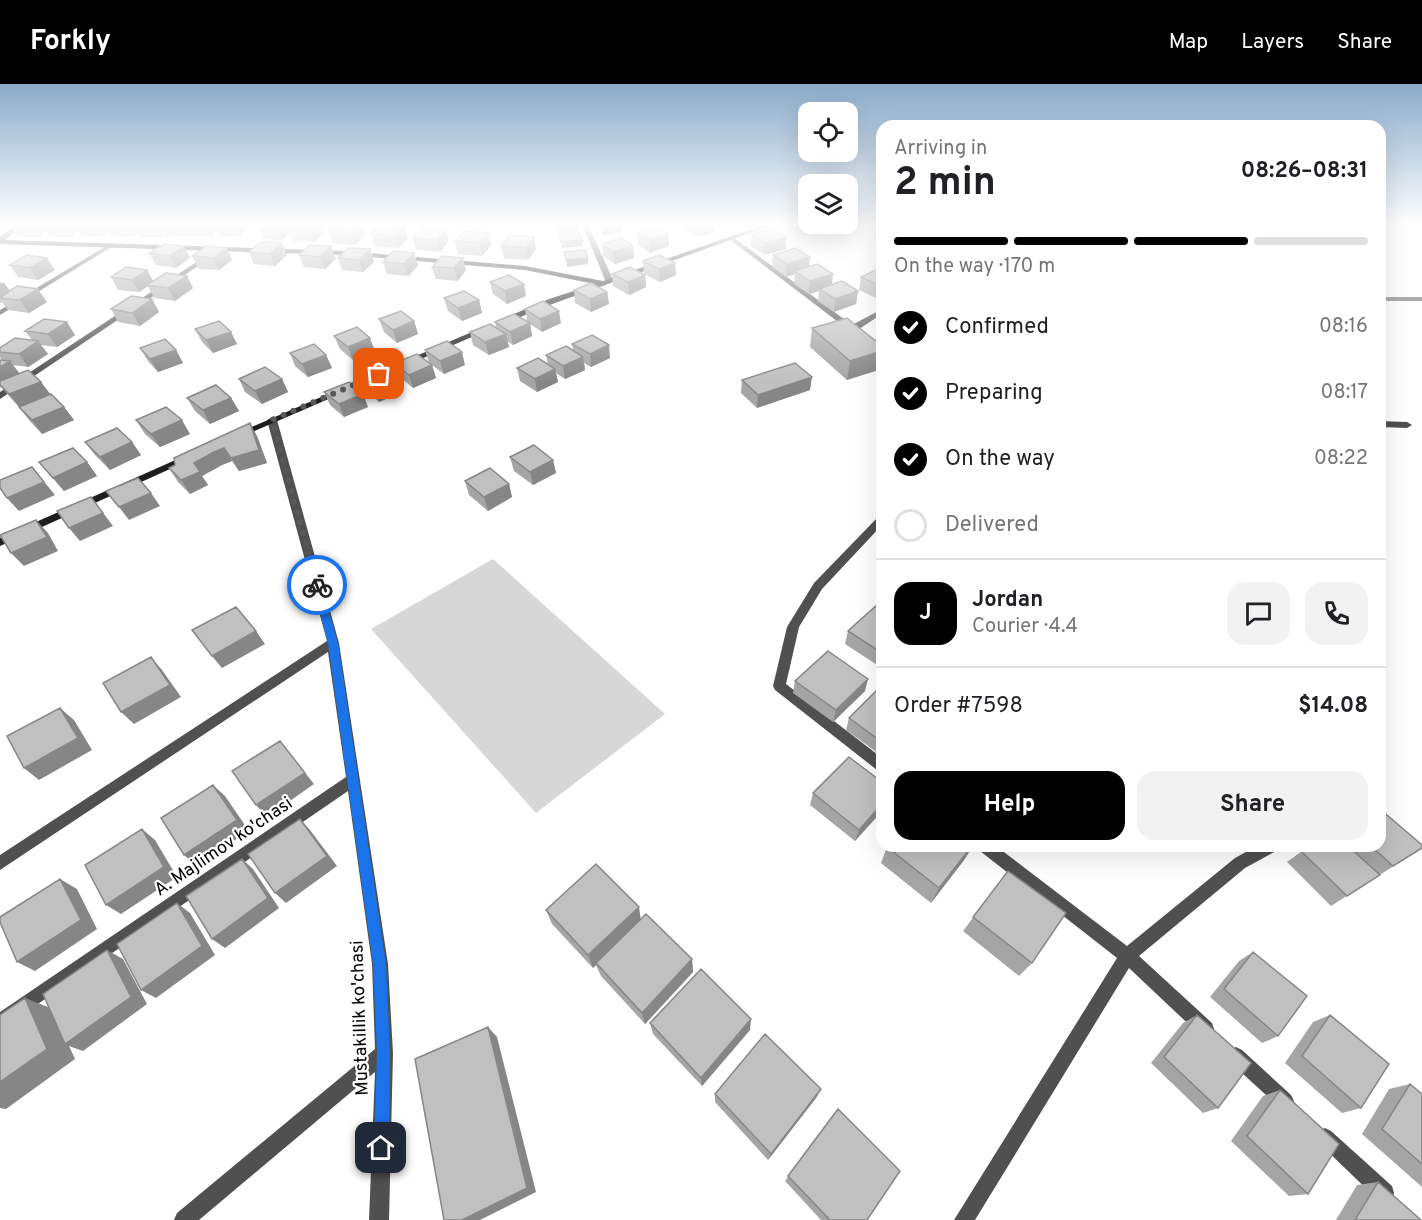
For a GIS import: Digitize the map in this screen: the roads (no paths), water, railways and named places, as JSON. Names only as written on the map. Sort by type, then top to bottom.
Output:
[{"type":"main road","points":[[581,277],[606,281]]},
{"type":"main road","points":[[228,439],[552,301],[618,277]]},
{"type":"main road","points":[[0,542],[195,454]]},
{"type":"street","points":[[0,313],[59,277]]},
{"type":"street","points":[[0,396],[179,277]]},
{"type":"street","points":[[605,277],[606,281]]},
{"type":"street","points":[[784,277],[855,330],[876,315]]},
{"type":"street","points":[[1386,299],[1422,299]]},
{"type":"street","points":[[272,420],[333,643],[354,779]]},
{"type":"street","points":[[1386,424],[1407,425]]},
{"type":"street","points":[[876,525],[818,586],[793,627],[779,686],[876,761]]},
{"type":"street","points":[[0,863],[333,643]]},
{"type":"street","name":"A. Majlimov ko'chasi","points":[[0,1022],[354,779]]},
{"type":"street","name":"Mustakillik ko'chasi","points":[[354,779],[380,964],[384,1053],[379,1220]]},
{"type":"street","points":[[993,852],[1127,956],[1398,1204]]},
{"type":"street","points":[[964,1220],[1127,956],[1240,863],[1260,852]]},
{"type":"street","points":[[184,1220],[384,1053]]}]
